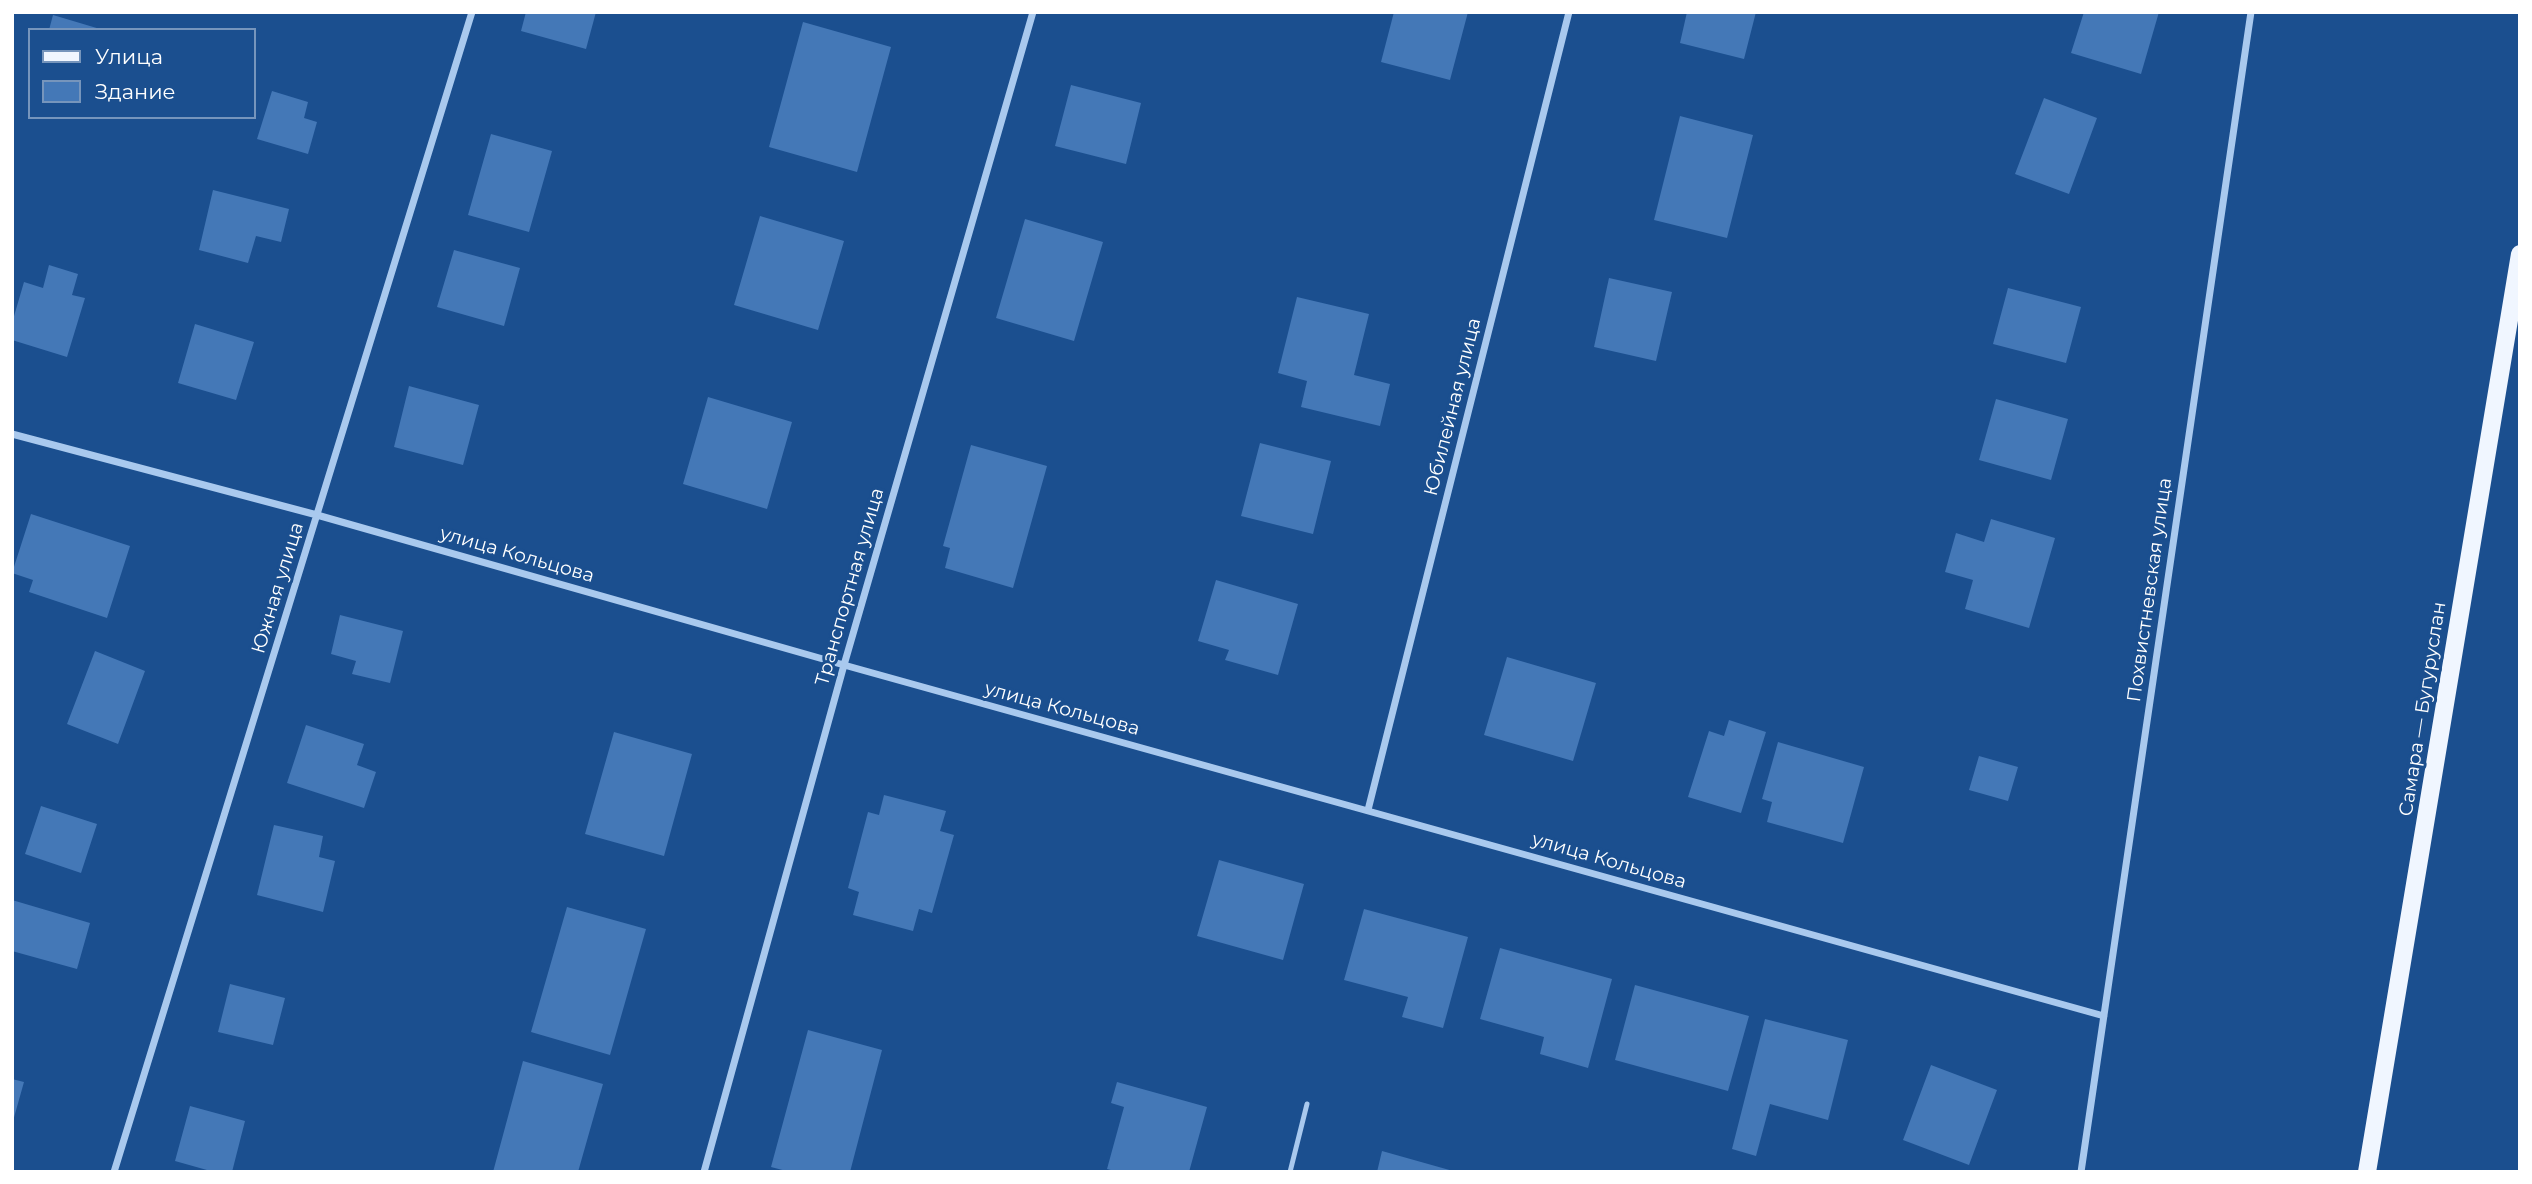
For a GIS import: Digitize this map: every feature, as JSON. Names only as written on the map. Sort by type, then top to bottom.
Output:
[{"type":"main road","name":"Самара — Бугуруслан","points":[[2367,1172],[2520,254]]},
{"type":"street","name":"Южная улица","points":[[114,1172],[472,12]]},
{"type":"street","name":"Транспортная улица","points":[[705,1172],[844,665],[1033,12]]},
{"type":"street","name":"Юбилейная улица","points":[[1368,810],[1569,12]]},
{"type":"street","name":"Похвистневская улица","points":[[2081,1172],[2251,12]]},
{"type":"street","name":"улица Кольцова","points":[[12,435],[317,515],[844,665],[2104,1016]]},
{"type":"lane","points":[[1290,1172],[1307,1104]]},
{"type":"building","points":[[526,12],[596,12],[586,49],[521,31]]},
{"type":"building","points":[[1394,12],[1468,12],[1450,80],[1381,62]]},
{"type":"building","points":[[1687,12],[1756,12],[1744,59],[1680,43]]},
{"type":"building","points":[[2084,12],[2159,12],[2141,74],[2071,53]]},
{"type":"building","points":[[53,15],[97,28],[50,28]]},
{"type":"building","points":[[803,22],[891,47],[857,172],[769,147]]},
{"type":"building","points":[[1071,85],[1141,103],[1126,164],[1055,146]]},
{"type":"building","points":[[272,91],[308,102],[304,118],[317,122],[308,154],[257,139]]},
{"type":"building","points":[[2044,98],[2097,118],[2069,194],[2015,174]]},
{"type":"building","points":[[1680,116],[1753,135],[1727,238],[1654,220]]},
{"type":"building","points":[[491,134],[552,151],[529,232],[468,215]]},
{"type":"building","points":[[213,190],[289,209],[281,242],[256,236],[248,263],[199,250]]},
{"type":"building","points":[[760,216],[844,241],[818,330],[734,305]]},
{"type":"building","points":[[1025,219],[1103,242],[1074,341],[996,318]]},
{"type":"building","points":[[454,250],[520,268],[504,326],[437,307]]},
{"type":"building","points":[[49,265],[78,274],[72,295],[85,298],[67,357],[12,340],[12,323],[24,282],[43,288]]},
{"type":"building","points":[[1609,278],[1672,292],[1656,361],[1594,347]]},
{"type":"building","points":[[2008,288],[2081,307],[2066,363],[1993,344]]},
{"type":"building","points":[[1297,297],[1369,314],[1354,375],[1390,384],[1380,426],[1301,407],[1307,381],[1278,373]]},
{"type":"building","points":[[195,324],[254,342],[236,400],[178,383]]},
{"type":"building","points":[[409,386],[479,405],[463,465],[394,447]]},
{"type":"building","points":[[708,397],[792,422],[767,509],[683,484]]},
{"type":"building","points":[[1996,399],[2068,419],[2051,480],[1979,460]]},
{"type":"building","points":[[1260,443],[1331,461],[1313,534],[1241,516]]},
{"type":"building","points":[[971,445],[1047,466],[1013,588],[945,568],[950,548],[943,546]]},
{"type":"building","points":[[31,514],[130,546],[107,618],[29,592],[33,580],[12,573]]},
{"type":"building","points":[[1991,519],[2055,538],[2029,628],[1965,609],[1973,580],[1945,572],[1956,533],[1984,542]]},
{"type":"building","points":[[1216,580],[1298,604],[1278,675],[1225,660],[1229,650],[1198,641]]},
{"type":"building","points":[[340,615],[403,631],[390,683],[352,674],[356,661],[331,654]]},
{"type":"building","points":[[95,651],[145,671],[118,744],[67,724]]},
{"type":"building","points":[[1507,657],[1596,683],[1573,761],[1484,735]]},
{"type":"building","points":[[1729,720],[1766,732],[1741,813],[1688,797],[1709,731],[1724,736]]},
{"type":"building","points":[[306,725],[364,744],[357,765],[376,772],[364,808],[287,783]]},
{"type":"building","points":[[614,732],[692,754],[664,856],[585,834]]},
{"type":"building","points":[[1778,742],[1864,767],[1843,843],[1767,822],[1772,802],[1762,799]]},
{"type":"building","points":[[1979,756],[2018,767],[2008,801],[1969,790]]},
{"type":"building","points":[[884,795],[946,811],[940,831],[954,835],[932,913],[919,909],[913,931],[853,915],[859,892],[848,888],[868,812],[879,815]]},
{"type":"building","points":[[41,806],[97,824],[81,873],[25,854]]},
{"type":"building","points":[[274,825],[323,836],[319,857],[335,861],[323,912],[257,895]]},
{"type":"building","points":[[1219,860],[1304,884],[1283,960],[1197,936]]},
{"type":"building","points":[[12,900],[90,923],[77,969],[12,951]]},
{"type":"building","points":[[567,907],[646,929],[610,1055],[531,1032]]},
{"type":"building","points":[[1364,909],[1468,937],[1443,1028],[1402,1017],[1408,997],[1344,980]]},
{"type":"building","points":[[1500,948],[1612,979],[1588,1068],[1540,1054],[1544,1037],[1480,1019]]},
{"type":"building","points":[[230,984],[285,998],[273,1045],[218,1032]]},
{"type":"building","points":[[1635,985],[1749,1016],[1728,1091],[1615,1060]]},
{"type":"building","points":[[1765,1019],[1848,1040],[1828,1120],[1770,1104],[1756,1156],[1732,1149]]},
{"type":"building","points":[[808,1030],[882,1050],[850,1172],[790,1172],[771,1167]]},
{"type":"building","points":[[523,1061],[603,1084],[578,1172],[493,1172]]},
{"type":"building","points":[[1931,1065],[1997,1090],[1969,1165],[1903,1140]]},
{"type":"building","points":[[12,1079],[24,1082],[13,1121],[12,1121]]},
{"type":"building","points":[[1117,1082],[1207,1107],[1189,1172],[1118,1172],[1107,1169],[1124,1107],[1111,1103]]},
{"type":"building","points":[[190,1106],[245,1121],[232,1172],[214,1172],[175,1161]]},
{"type":"building","points":[[1382,1151],[1453,1171],[1453,1172],[1377,1172]]}]
